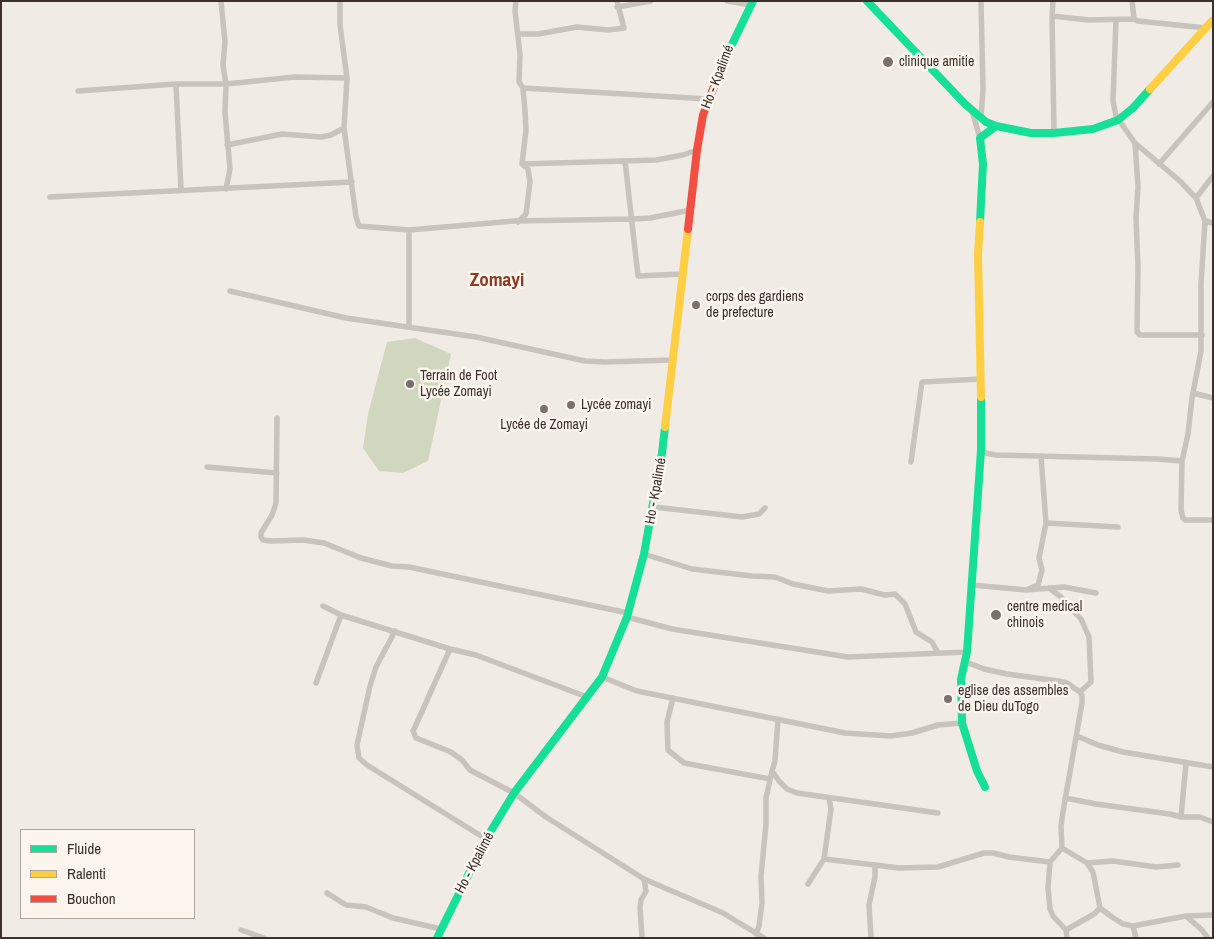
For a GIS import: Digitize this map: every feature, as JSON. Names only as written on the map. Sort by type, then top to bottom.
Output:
[{"type":"street","points":[[221,1],[225,42],[223,65],[226,84],[225,112],[230,169],[226,189]]},
{"type":"street","points":[[340,1],[340,25],[347,78],[344,128],[356,217],[359,226],[409,230],[518,222],[650,218],[690,210]]},
{"type":"street","points":[[516,1],[515,11],[520,54],[519,82],[523,88],[526,130],[522,164]]},
{"type":"street","points":[[519,34],[538,34],[577,27],[617,30],[624,28],[617,4],[651,1]]},
{"type":"street","points":[[727,1],[752,3]]},
{"type":"street","points":[[867,1],[981,118],[996,126],[1031,133],[1093,129],[1118,120],[1133,108],[1213,20]]},
{"type":"street","points":[[981,1],[983,89],[981,118]]},
{"type":"street","points":[[1053,1],[1054,133]]},
{"type":"street","points":[[1132,1],[1134,19]]},
{"type":"street","name":"Ho - Kpalimé","points":[[437,938],[486,840],[514,793],[602,677],[628,615],[654,507],[697,150],[708,99],[733,39],[752,3]]},
{"type":"street","points":[[1052,16],[1116,20],[1134,19],[1143,23],[1206,28]]},
{"type":"street","points":[[1116,20],[1114,111],[1118,120],[1135,143],[1180,181],[1196,198],[1205,221],[1201,284],[1201,358],[1193,393],[1188,434],[1182,461],[1182,518],[1185,520],[1213,520]]},
{"type":"street","points":[[78,91],[176,84],[226,84],[295,77],[347,78]]},
{"type":"street","points":[[176,84],[181,190]]},
{"type":"street","points":[[523,88],[708,99]]},
{"type":"street","points":[[1159,164],[1213,102]]},
{"type":"street","points":[[972,110],[980,138],[983,164],[978,254],[981,450],[967,652],[962,679],[962,722],[976,771],[985,787]]},
{"type":"street","points":[[980,138],[996,126]]},
{"type":"street","points":[[227,145],[282,134],[321,137],[332,135],[344,128]]},
{"type":"street","points":[[1135,143],[1138,187],[1136,332],[1140,335],[1202,335]]},
{"type":"street","points":[[522,164],[656,160],[683,155],[697,150]]},
{"type":"street","points":[[625,161],[638,276],[682,274]]},
{"type":"street","points":[[518,222],[526,214],[530,182],[528,169],[522,164]]},
{"type":"street","points":[[1196,198],[1213,176]]},
{"type":"street","points":[[50,197],[352,182]]},
{"type":"street","points":[[1205,221],[1213,224]]},
{"type":"street","points":[[409,230],[409,327]]},
{"type":"street","points":[[230,292],[346,318],[476,337],[585,361],[673,360]]},
{"type":"street","points":[[911,462],[922,382],[981,379]]},
{"type":"street","points":[[1193,393],[1213,398]]},
{"type":"street","points":[[277,418],[276,503],[272,515],[261,533],[261,537],[264,540],[303,540],[324,543],[361,558],[392,566],[409,567],[628,615],[680,630],[848,657],[967,652]]},
{"type":"street","points":[[981,450],[985,453],[996,455],[1182,461]]},
{"type":"street","points":[[1026,590],[1038,585],[1042,570],[1039,558],[1046,523],[1041,456]]},
{"type":"street","points":[[207,467],[277,473]]},
{"type":"street","points":[[654,507],[742,517],[759,514],[765,508]]},
{"type":"street","points":[[1046,523],[1118,527]]},
{"type":"street","points":[[644,554],[692,569],[774,577],[793,584],[828,590],[862,589],[885,595],[895,594],[905,604],[916,632],[932,642],[938,653]]},
{"type":"street","points":[[972,585],[1026,590],[1064,587],[1096,593]]},
{"type":"street","points":[[1049,588],[1061,597],[1080,619],[1088,637],[1091,682],[1080,692]]},
{"type":"street","points":[[323,606],[341,615],[450,649],[476,655],[587,697]]},
{"type":"street","points":[[316,682],[341,615]]},
{"type":"street","points":[[396,631],[376,666],[370,686],[357,746],[360,758],[367,765],[486,840]]},
{"type":"street","points":[[450,649],[417,722],[414,735],[420,741],[451,752],[462,760],[470,770],[514,793],[546,817],[644,879],[723,913],[764,938]]},
{"type":"street","points":[[966,662],[984,669],[1007,674],[1067,683],[1080,692],[1082,696],[1061,826],[1062,848],[1050,862],[1048,881],[1050,908],[1053,916],[1066,930],[1067,938]]},
{"type":"street","points":[[602,677],[637,691],[830,731],[884,736],[904,735],[938,725],[962,722]]},
{"type":"street","points":[[673,698],[667,722],[668,750],[684,763],[770,779]]},
{"type":"street","points":[[756,934],[762,903],[761,876],[766,824],[766,798],[775,761],[778,719]]},
{"type":"street","points":[[1077,736],[1098,745],[1123,752],[1213,768]]},
{"type":"street","points":[[1181,817],[1186,763]]},
{"type":"street","points":[[772,771],[778,781],[787,789],[797,794],[938,813]]},
{"type":"street","points":[[808,884],[824,859],[831,809],[830,798]]},
{"type":"street","points":[[1065,798],[1181,817],[1200,817],[1213,822]]},
{"type":"street","points":[[1062,848],[1087,863],[1093,872],[1100,908],[1123,924],[1133,926],[1186,916],[1213,915]]},
{"type":"street","points":[[824,859],[907,868],[938,867],[993,853],[1050,862]]},
{"type":"street","points":[[1087,863],[1113,861],[1156,867],[1178,865]]},
{"type":"street","points":[[871,938],[869,905],[876,865]]},
{"type":"street","points":[[642,938],[640,907],[641,900],[646,891],[644,879]]},
{"type":"street","points":[[327,893],[346,905],[366,907],[393,918],[441,929]]},
{"type":"street","points":[[1066,930],[1094,914],[1100,908]]},
{"type":"street","points":[[1186,916],[1208,938]]},
{"type":"street","points":[[1133,926],[1136,938]]},
{"type":"street","points":[[241,930],[264,938]]},
{"type":"green space","name":"Terrain de Foot Lycée Zomayi","points":[[415,338],[451,354],[428,461],[403,473],[379,471],[363,448],[368,414],[387,342]]},
{"type":"traffic: fast","points":[[723,63],[753,1]]},
{"type":"traffic: fast","points":[[867,1],[965,104],[986,122],[996,126],[1031,133],[1093,129],[1118,120],[1133,108],[1150,89]]},
{"type":"traffic: fast","points":[[980,222],[983,164],[980,138],[996,126]]},
{"type":"traffic: fast","points":[[981,397],[981,450],[967,652],[961,679],[962,723],[977,771],[985,787]]},
{"type":"traffic: fast","points":[[437,938],[486,839],[514,793],[602,677],[627,617],[644,554],[665,427]]},
{"type":"traffic: slow","points":[[1150,89],[1213,20]]},
{"type":"traffic: slow","points":[[980,222],[978,254],[981,397]]},
{"type":"traffic: slow","points":[[665,427],[688,229]]},
{"type":"traffic: jam","points":[[688,229],[703,115],[723,63]]},
{"type":"place","name":"clinique amitie","points":[[888,62]]},
{"type":"place","name":"corps des gardiens de prefecture","points":[[696,305]]},
{"type":"place","name":"Terrain de Foot Lycée Zomayi","points":[[410,384]]},
{"type":"place","name":"Lycée zomayi","points":[[571,405]]},
{"type":"place","name":"Lycée de Zomayi","points":[[544,409]]},
{"type":"place","name":"centre medical chinois","points":[[996,615]]},
{"type":"place","name":"eglise des assembles de Dieu duTogo","points":[[948,699]]},
{"type":"district","name":"Zomayi","points":[[497,281]]}]
